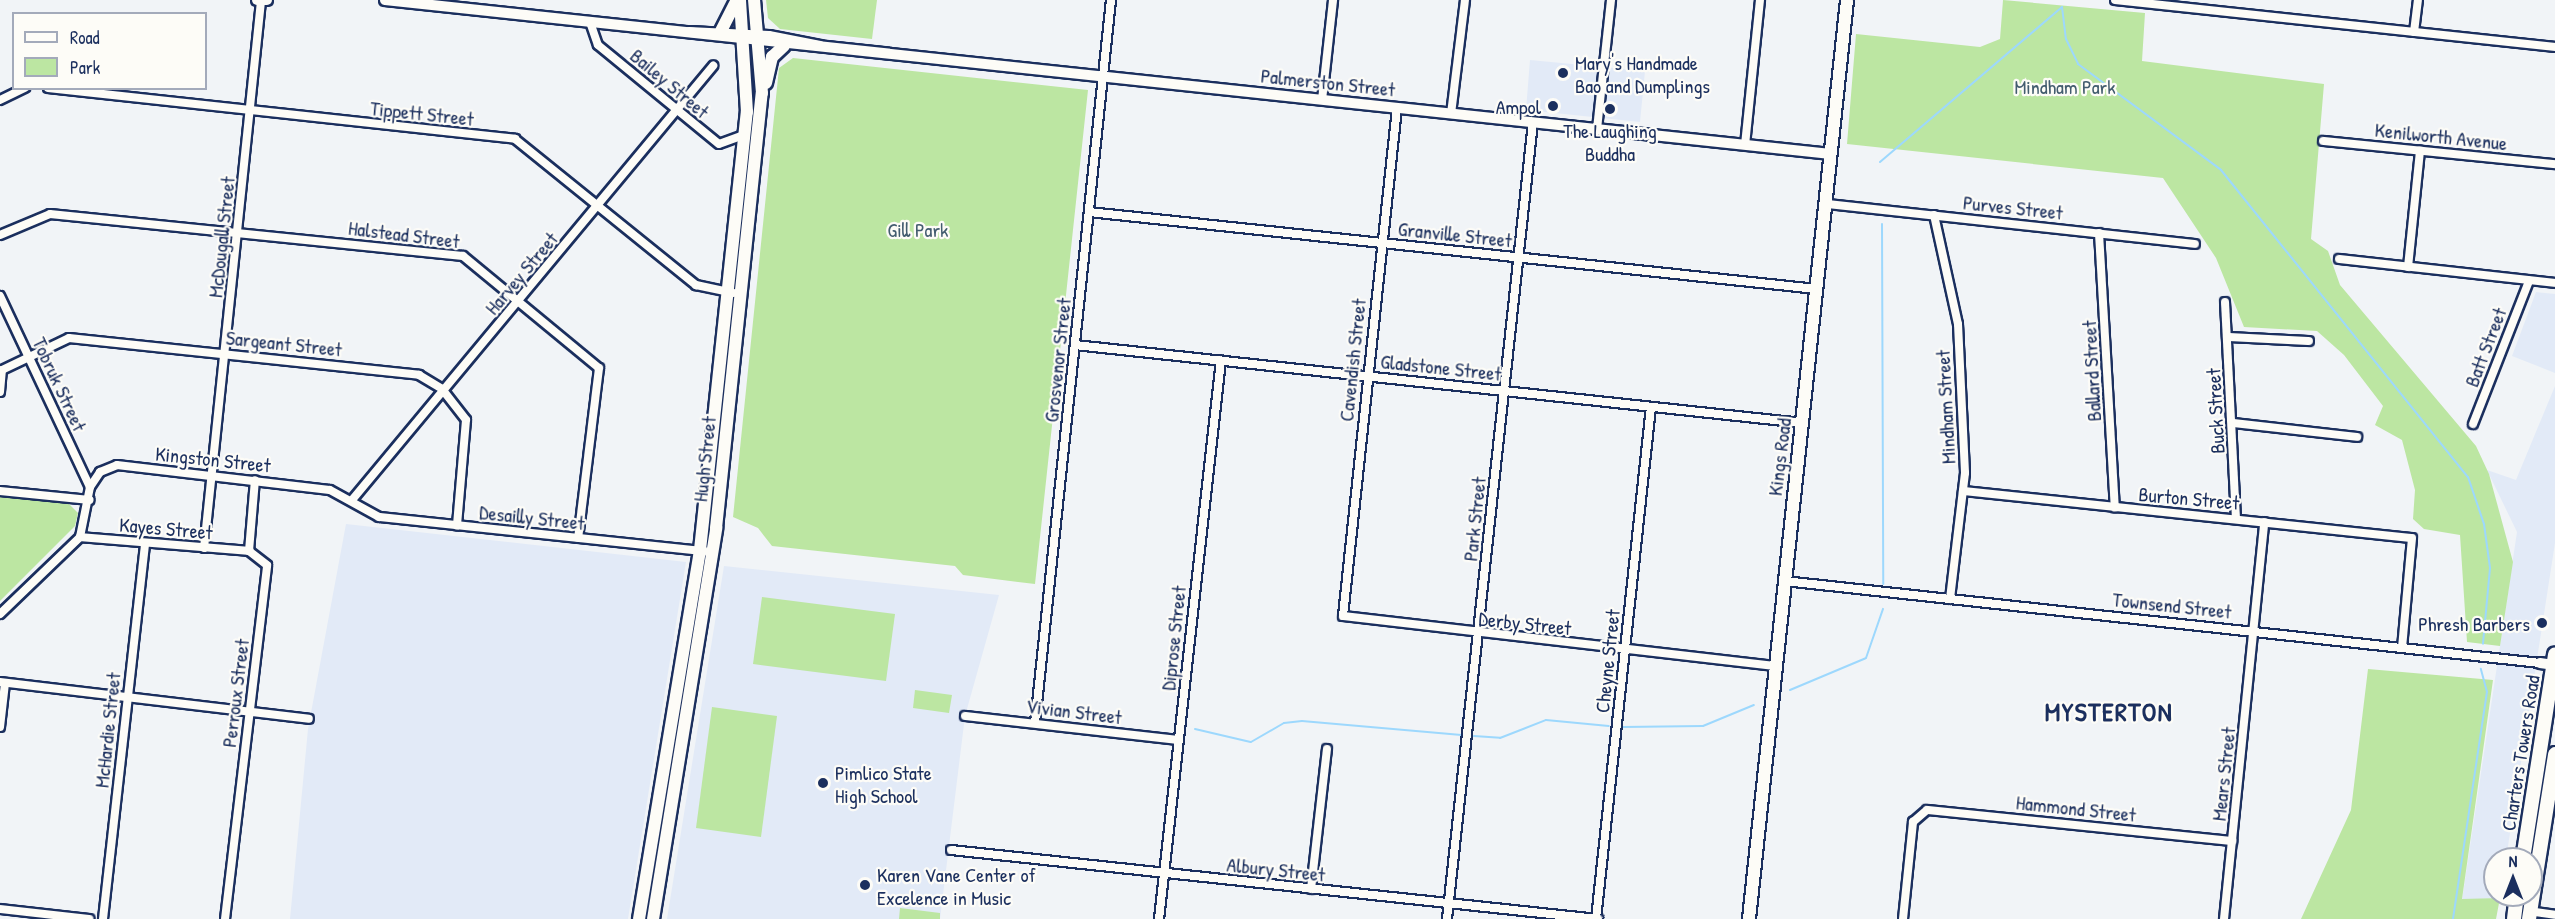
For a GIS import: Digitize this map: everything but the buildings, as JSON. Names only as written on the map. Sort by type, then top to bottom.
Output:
[{"type":"main road","points":[[721,31],[739,0]]},
{"type":"main road","name":"Hugh Street","points":[[639,919],[700,550],[728,293],[744,135],[744,38],[739,0]]},
{"type":"main road","name":"Hugh Street","points":[[653,919],[713,551],[762,93],[754,0]]},
{"type":"main road","name":"Kings Road","points":[[1749,919],[1847,0]]},
{"type":"main road","points":[[762,93],[772,57],[784,46]]},
{"type":"main road","name":"Charters Towers Road","points":[[2525,847],[2551,662]]},
{"type":"main road","name":"Charters Towers Road","points":[[2530,915],[2552,793],[2555,754]]},
{"type":"street","name":"McDougall Street","points":[[204,548],[252,112],[262,0]]},
{"type":"street","name":"Palmerston Street","points":[[385,0],[1831,154]]},
{"type":"street","name":"Grosvenor Street","points":[[1035,723],[1111,0]]},
{"type":"street","points":[[1322,100],[1334,0]]},
{"type":"street","points":[[1451,114],[1464,0]]},
{"type":"street","points":[[1597,129],[1611,0]]},
{"type":"street","points":[[1745,145],[1760,0]]},
{"type":"street","points":[[2115,0],[2555,47]]},
{"type":"street","points":[[2414,32],[2418,0]]},
{"type":"street","name":"Bailey Street","points":[[590,22],[598,45],[719,144],[744,135]]},
{"type":"street","name":"Palmerston Street","points":[[689,32],[721,31],[744,38]]},
{"type":"street","name":"Palmerston Street","points":[[757,39],[784,46],[821,46]]},
{"type":"street","name":"Harvey Street","points":[[352,500],[442,389],[598,208],[713,66]]},
{"type":"street","points":[[0,100],[21,90]]},
{"type":"street","name":"Tippett Street","points":[[65,90],[515,139],[696,285],[741,294]]},
{"type":"street","name":"Cavendish Street","points":[[1343,616],[1396,108]]},
{"type":"street","name":"Park Street","points":[[1447,919],[1533,122]]},
{"type":"street","name":"Kenilworth Avenue","points":[[2323,141],[2555,165]]},
{"type":"street","points":[[2408,267],[2420,151]]},
{"type":"street","name":"Purves Street","points":[[1827,204],[2195,244]]},
{"type":"street","name":"Granville Street","points":[[1089,212],[1817,289]]},
{"type":"street","name":"Halstead Street","points":[[0,235],[50,214],[463,256],[521,300],[599,368],[578,538]]},
{"type":"street","name":"Mindham Street","points":[[1934,215],[1958,324],[1963,491],[1950,599]]},
{"type":"street","name":"Ballard Street","points":[[2099,233],[2115,508]]},
{"type":"street","points":[[2339,259],[2555,283]]},
{"type":"street","name":"Batt Street","points":[[2473,424],[2529,281]]},
{"type":"street","name":"Tobruk Street","points":[[0,296],[90,487]]},
{"type":"street","name":"Buck Street","points":[[2225,302],[2233,423],[2236,519]]},
{"type":"street","points":[[2228,337],[2309,341]]},
{"type":"street","name":"Sargeant Street","points":[[0,392],[2,370],[29,355],[69,338],[419,375],[442,389],[466,420],[458,526]]},
{"type":"street","name":"Gladstone Street","points":[[1076,345],[1803,423]]},
{"type":"street","name":"Diprose Street","points":[[1159,919],[1221,360]]},
{"type":"street","name":"Cheyne Street","points":[[1596,919],[1651,407]]},
{"type":"street","points":[[2233,423],[2357,437]]},
{"type":"street","name":"Kingston Street","points":[[90,487],[100,472],[117,465],[330,490],[352,500]]},
{"type":"street","points":[[249,551],[255,480]]},
{"type":"street","points":[[0,614],[80,537],[90,500],[90,487]]},
{"type":"street","points":[[0,490],[90,500]]},
{"type":"street","name":"Burton Street","points":[[1963,491],[2412,538],[2402,647]]},
{"type":"street","name":"Desailly Street","points":[[352,500],[379,517],[713,551]]},
{"type":"street","name":"Mears Street","points":[[2224,919],[2255,632],[2264,522]]},
{"type":"street","name":"Kayes Street","points":[[80,537],[145,545],[249,551]]},
{"type":"street","name":"McHardie Street","points":[[103,919],[145,545]]},
{"type":"street","name":"Perroux Street","points":[[225,919],[267,565],[249,551]]},
{"type":"street","name":"Townsend Street","points":[[1784,581],[2551,662]]},
{"type":"street","name":"Derby Street","points":[[1343,616],[1478,634],[1775,666]]},
{"type":"street","points":[[0,727],[3,683],[128,698],[249,708],[309,719]]},
{"type":"street","name":"Vivian Street","points":[[964,716],[1179,740]]},
{"type":"street","points":[[1311,889],[1327,749]]},
{"type":"street","name":"Hammond Street","points":[[1903,919],[1917,813],[1927,810],[2232,841]]},
{"type":"street","name":"Albury Street","points":[[951,850],[1596,919]]},
{"type":"street","points":[[2516,908],[2530,915],[2555,915]]},
{"type":"street","points":[[0,909],[89,919]]},
{"type":"shaded area","points":[[1530,60],[1645,71],[1640,122],[1526,110]]},
{"type":"shaded area","points":[[2536,292],[2555,294],[2555,373],[2512,356]]},
{"type":"shaded area","points":[[2555,386],[2555,543],[2508,847],[2483,847],[2483,899],[2462,900],[2517,532],[2487,470],[2516,480]]},
{"type":"shaded area","points":[[346,524],[686,562],[628,919],[290,919],[308,729]]},
{"type":"shaded area","name":"Pimlico State High School","points":[[724,566],[999,595],[965,716],[940,919],[667,919]]},
{"type":"green space","points":[[766,0],[877,0],[872,39],[780,29],[768,18]]},
{"type":"green space","name":"Mindham Park","points":[[2003,0],[2145,13],[2142,61],[2324,84],[2311,239],[2328,251],[2340,285],[2476,446],[2489,474],[2513,562],[2500,646],[2467,642],[2460,535],[2424,529],[2413,519],[2415,490],[2402,440],[2375,425],[2383,406],[2344,355],[2317,331],[2244,327],[2216,258],[2163,178],[1847,144],[1856,34],[1980,47],[2000,39]]},
{"type":"green space","name":"Gill Park","points":[[793,58],[1088,90],[1035,584],[963,575],[955,566],[772,546],[758,528],[733,517],[779,68]]},
{"type":"green space","points":[[0,494],[67,502],[78,513],[75,526],[0,601]]},
{"type":"green space","points":[[762,597],[895,614],[886,681],[753,664]]},
{"type":"green space","points":[[2368,669],[2493,680],[2462,899],[2483,898],[2483,907],[2498,907],[2496,919],[2301,919],[2351,810]]},
{"type":"green space","points":[[915,690],[952,695],[949,713],[913,708]]},
{"type":"green space","points":[[712,707],[777,716],[761,837],[696,828]]},
{"type":"green space","points":[[900,908],[940,913],[940,919],[899,919]]},
{"type":"waterway","points":[[2062,7],[2066,39],[2078,64],[2221,170],[2468,477],[2484,524],[2490,568],[2483,644]]},
{"type":"waterway","points":[[1880,162],[2062,7]]},
{"type":"waterway","points":[[1882,224],[1883,584]]},
{"type":"waterway","points":[[1790,690],[1866,658],[1883,609]]},
{"type":"waterway","points":[[2453,919],[2487,692],[2481,669]]},
{"type":"waterway","points":[[1623,727],[1703,726],[1754,705]]},
{"type":"waterway","points":[[1474,736],[1500,738],[1546,720],[1609,726]]},
{"type":"waterway","points":[[1195,729],[1251,742],[1284,723],[1302,721],[1461,735]]},
{"type":"place","name":"Mary's Handmade Bao and Dumplings","points":[[1563,73]]},
{"type":"place","name":"Ampol","points":[[1553,106]]},
{"type":"place","name":"The Laughing Buddha","points":[[1610,109]]},
{"type":"place","name":"Phresh Barbers","points":[[2542,623]]},
{"type":"place","name":"Pimlico State High School","points":[[823,783]]},
{"type":"place","name":"Karen Vane Center of Excelence in Music","points":[[865,885]]},
{"type":"district","name":"MYSTERTON","points":[[2109,712]]}]
